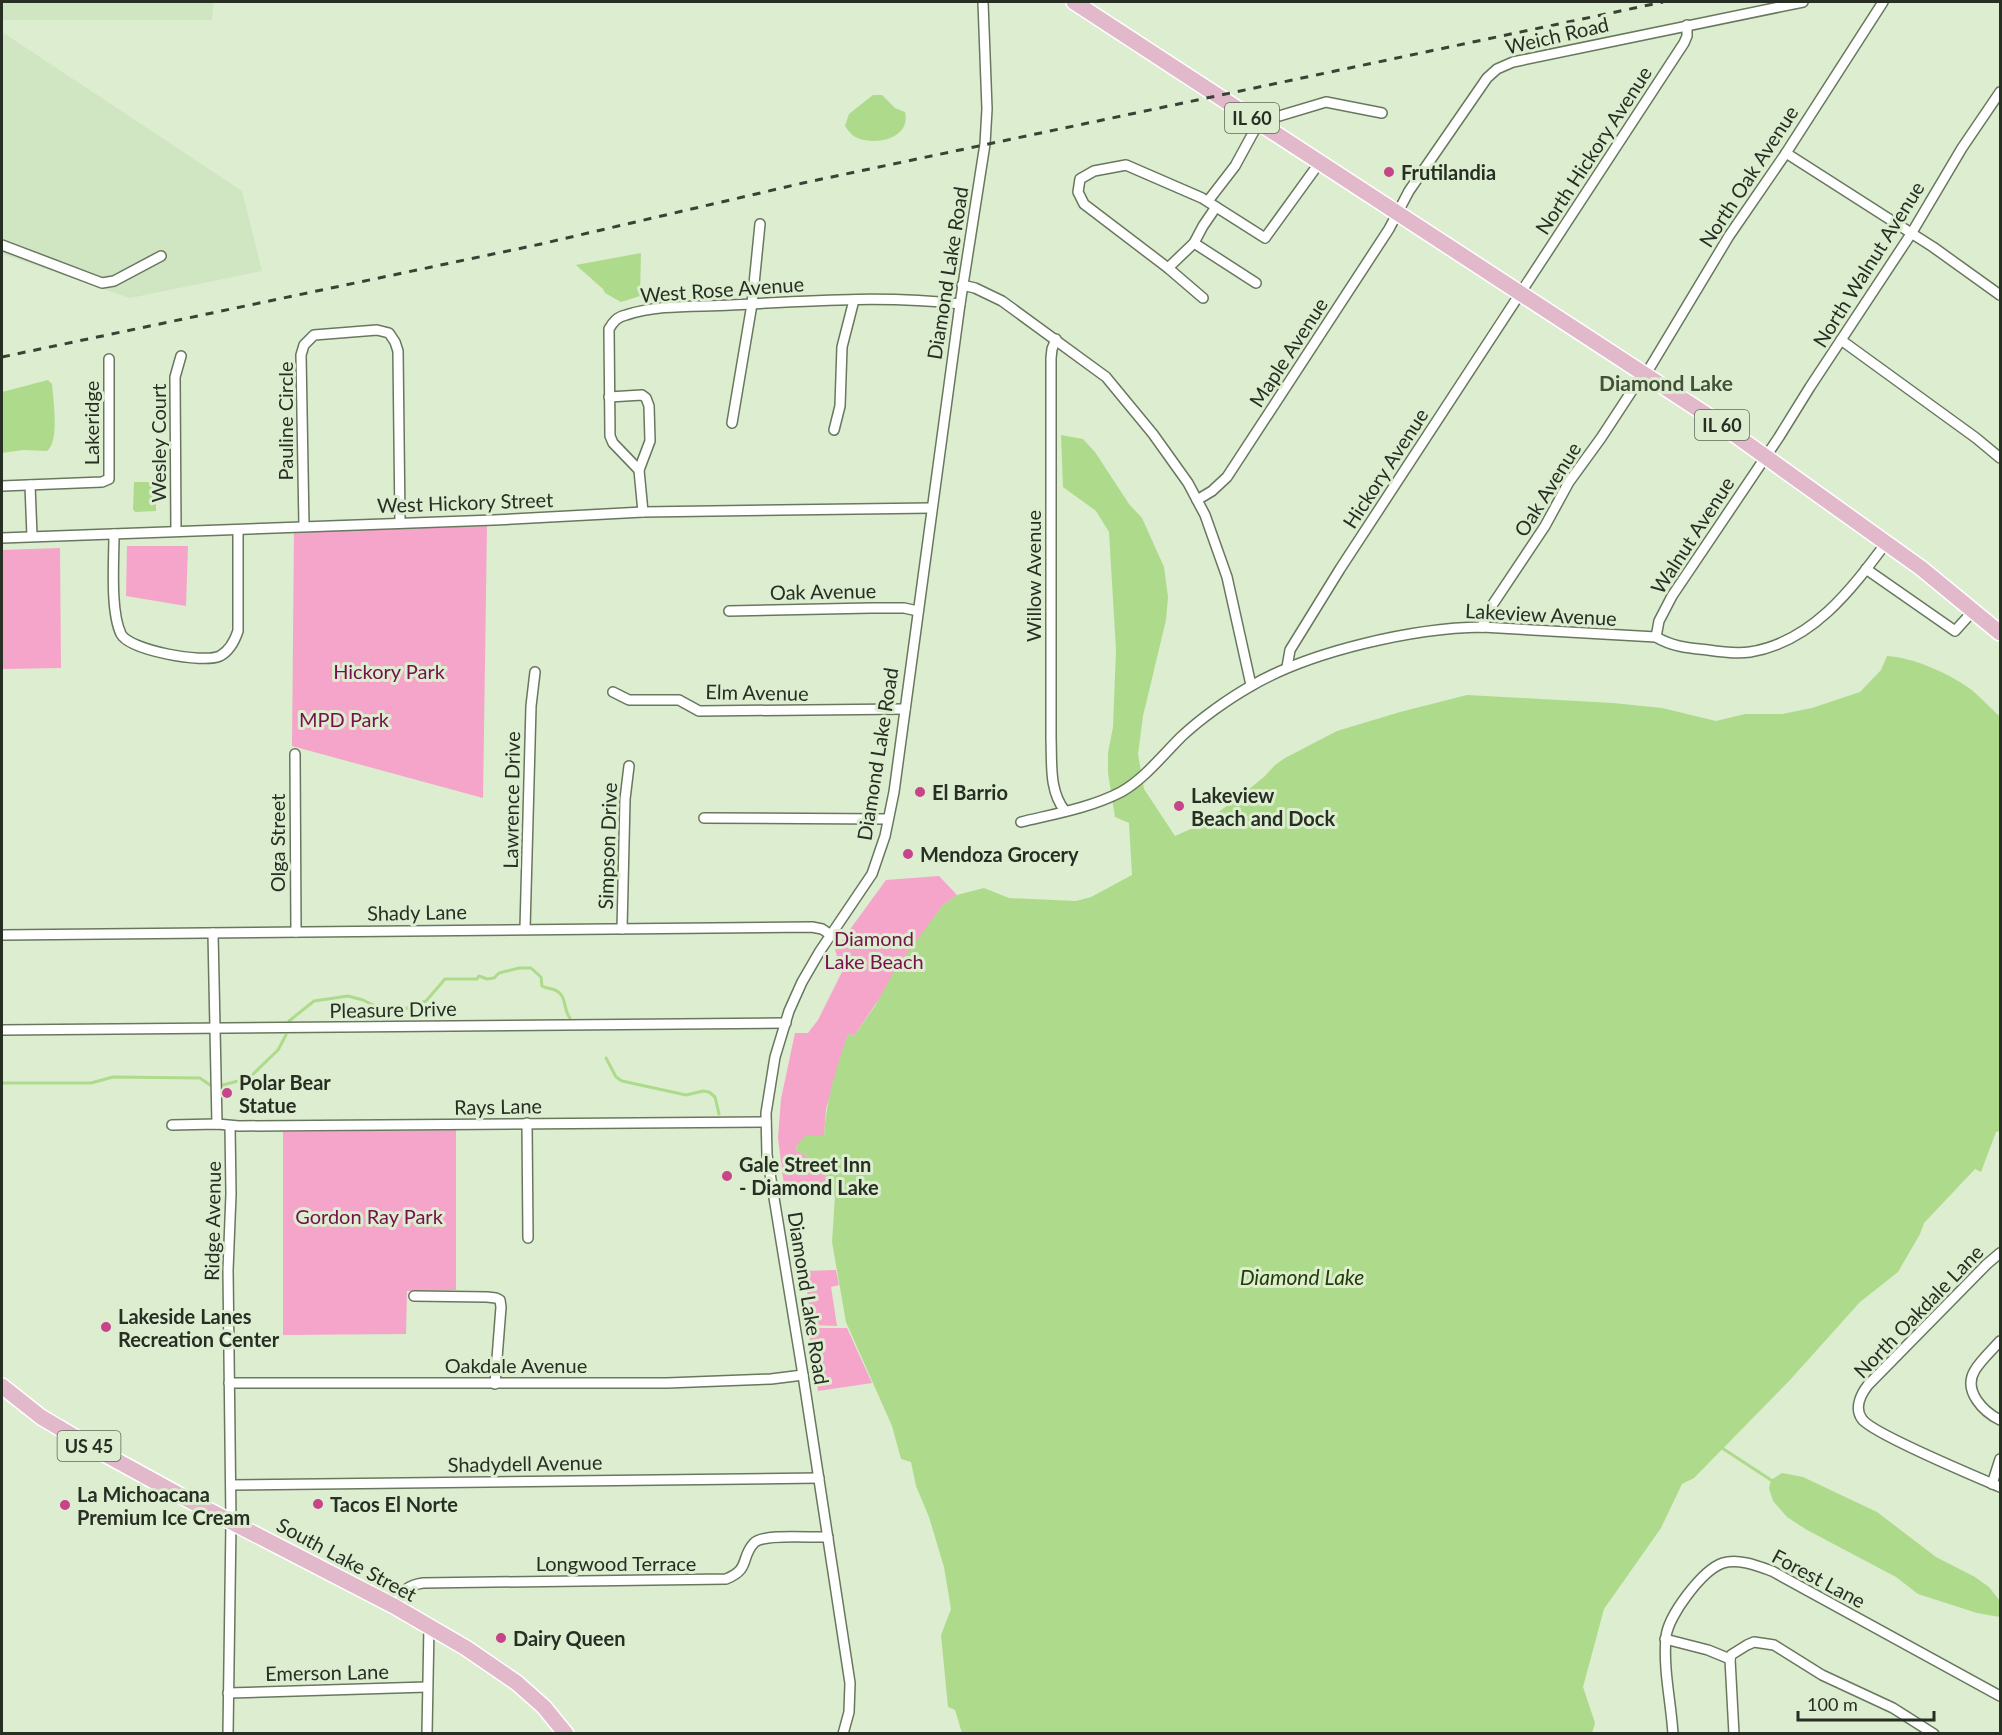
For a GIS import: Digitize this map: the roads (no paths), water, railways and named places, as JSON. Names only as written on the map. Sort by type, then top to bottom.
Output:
[{"type":"main road","name":"IL 60","points":[[1074,2],[1646,374],[1766,456],[1921,568],[2001,633]]},
{"type":"main road","name":"South Lake Street","points":[[2,1386],[41,1417],[90,1446],[394,1606],[466,1648],[517,1683],[544,1707],[566,1734]]},
{"type":"street","name":"Diamond Lake Road","points":[[843,1734],[849,1712],[850,1683],[804,1375],[767,1155],[766,1122],[770,1080],[786,1023],[802,982],[872,874],[885,836],[894,792],[962,285],[987,128],[983,2]]},
{"type":"street","name":"Weich Road","points":[[1497,69],[1513,62],[1803,2]]},
{"type":"street","name":"North Oak Avenue","points":[[1646,374],[1723,246],[1883,2]]},
{"type":"street","name":"North Hickory Avenue","points":[[1521,292],[1684,43],[1687,36],[1687,25]]},
{"type":"street","name":"Maple Avenue","points":[[1197,500],[1212,491],[1227,477],[1398,213],[1408,191],[1487,78],[1497,69]]},
{"type":"street","name":"North Walnut Avenue","points":[[1766,456],[1911,234],[1962,148],[2001,92]]},
{"type":"street","points":[[1168,268],[1194,243],[1212,204],[1259,122],[1326,102],[1382,113]]},
{"type":"street","points":[[1786,153],[1933,247],[2001,295]]},
{"type":"street","points":[[1203,298],[1168,268],[1084,204],[1078,192],[1080,179],[1095,171],[1126,165],[1182,188],[1212,204],[1264,238],[1320,162]]},
{"type":"street","points":[[732,423],[752,304],[760,224]]},
{"type":"street","points":[[1194,243],[1256,283]]},
{"type":"street","points":[[2,245],[102,283],[114,281],[161,256]]},
{"type":"street","points":[[962,285],[975,288],[1002,301],[1106,377],[1153,434],[1188,483],[1205,515],[1227,577],[1251,685]]},
{"type":"street","name":"Hickory Avenue","points":[[1287,667],[1290,650],[1334,578],[1521,292]]},
{"type":"street","points":[[834,430],[840,406],[842,347],[854,300]]},
{"type":"street","name":"West Rose Avenue","points":[[639,470],[611,440],[609,329],[615,320],[624,315],[650,309],[854,300],[931,300],[960,304]]},
{"type":"street","name":"Pauline Circle","points":[[304,526],[301,355],[304,345],[314,335],[377,330],[389,333],[398,351],[400,523]]},
{"type":"street","name":"Willow Avenue","points":[[1056,339],[1051,358],[1051,739],[1054,789],[1057,801],[1065,811]]},
{"type":"street","points":[[1841,340],[2001,458]]},
{"type":"street","name":"Wesley Court","points":[[176,531],[175,377],[181,356]]},
{"type":"street","name":"Lakeridge","points":[[2,486],[102,482],[109,479],[109,359]]},
{"type":"street","name":"Oak Avenue","points":[[1482,627],[1490,610],[1545,526],[1569,482],[1637,383],[1646,374]]},
{"type":"street","points":[[609,397],[642,395],[650,406],[650,441],[639,470],[643,512]]},
{"type":"street","name":"Walnut Avenue","points":[[1656,637],[1659,621],[1672,596],[1766,456]]},
{"type":"street","points":[[30,485],[32,536]]},
{"type":"street","name":"West Hickory Street","points":[[2,537],[238,530],[643,512],[931,508]]},
{"type":"street","points":[[114,534],[115,613],[121,636],[127,642],[156,651],[183,657],[206,658],[220,656],[235,641],[238,631],[238,530]]},
{"type":"street","name":"Lakeview Avenue","points":[[1021,822],[1065,811],[1122,791],[1146,773],[1184,735],[1251,685],[1287,667],[1391,638],[1461,627],[1656,637],[1677,647],[1751,652],[1777,644],[1821,618],[1837,603],[1886,543]]},
{"type":"street","points":[[1866,569],[1955,631],[1973,611]]},
{"type":"street","name":"Oak Avenue","points":[[729,611],[904,608],[918,611]]},
{"type":"street","name":"Lawrence Drive","points":[[525,929],[531,706],[535,672]]},
{"type":"street","name":"Elm Avenue","points":[[613,692],[629,700],[680,700],[699,711],[905,710]]},
{"type":"street","name":"Olga Street","points":[[295,754],[296,932]]},
{"type":"street","name":"Simpson Drive","points":[[622,928],[625,798],[629,766]]},
{"type":"street","points":[[704,818],[888,819]]},
{"type":"street","name":"Shady Lane","points":[[2,935],[812,927],[822,929],[831,935]]},
{"type":"street","points":[[213,933],[217,1124]]},
{"type":"street","name":"Pleasure Drive","points":[[2,1030],[786,1023]]},
{"type":"street","name":"Rays Lane","points":[[230,1126],[766,1122]]},
{"type":"street","points":[[527,1123],[528,1238]]},
{"type":"street","points":[[172,1125],[230,1126]]},
{"type":"street","name":"Ridge Avenue","points":[[228,1734],[231,1522],[230,1126]]},
{"type":"street","name":"North Oakdale Lane","points":[[1996,1486],[1883,1434],[1864,1422],[1858,1407],[1869,1385],[1987,1264],[2001,1253]]},
{"type":"street","points":[[414,1296],[476,1297],[500,1300],[495,1384]]},
{"type":"street","points":[[2001,1341],[1974,1371],[1972,1388],[1977,1402],[1986,1412],[2001,1420]]},
{"type":"street","name":"Oakdale Avenue","points":[[229,1383],[667,1383],[771,1379],[804,1375]]},
{"type":"street","points":[[1996,1486],[2001,1459]]},
{"type":"street","name":"Shadydell Avenue","points":[[231,1485],[819,1478]]},
{"type":"street","name":"Longwood Terrace","points":[[394,1606],[405,1589],[414,1584],[423,1583],[726,1579],[736,1575],[743,1568],[752,1545],[760,1539],[828,1537]]},
{"type":"street","name":"Forest Lane","points":[[1672,1734],[1665,1640],[1671,1620],[1683,1601],[1710,1570],[1723,1563],[1756,1565],[1800,1586],[2001,1696]]},
{"type":"street","points":[[427,1734],[429,1626]]},
{"type":"street","points":[[1665,1640],[1697,1647],[1730,1659]]},
{"type":"street","points":[[1734,1734],[1730,1659],[1731,1655],[1754,1642],[1774,1645],[1822,1675],[1893,1708],[1934,1734]]},
{"type":"street","name":"Emerson Lane","points":[[228,1692],[427,1687]]},
{"type":"water","points":[[873,95],[882,95],[895,108],[905,112],[906,121],[903,128],[899,133],[885,140],[860,139],[851,134],[845,126],[849,114]]},
{"type":"water","points":[[641,253],[640,296],[621,302],[605,293],[576,265]]},
{"type":"water","points":[[48,380],[52,384],[55,420],[51,446],[47,451],[23,450],[2,453],[2,392]]},
{"type":"water","name":"Diamond Lake","points":[[1061,435],[1083,439],[1095,452],[1129,504],[1142,518],[1164,567],[1168,597],[1166,620],[1143,716],[1138,754],[1144,789],[1175,836],[1204,823],[1248,790],[1285,758],[1337,731],[1467,695],[1662,708],[1716,721],[1745,714],[1782,714],[1812,708],[1860,692],[1881,670],[1887,656],[1920,663],[1955,679],[1973,691],[2000,717],[2000,1131],[1996,1132],[1981,1172],[1975,1169],[1924,1223],[1898,1272],[1860,1302],[1790,1380],[1694,1478],[1682,1484],[1661,1528],[1604,1609],[1583,1687],[1595,1723],[1592,1733],[962,1733],[955,1710],[948,1707],[941,1635],[951,1609],[944,1567],[929,1517],[916,1486],[911,1462],[901,1459],[892,1426],[846,1322],[832,1242],[835,1196],[825,1179],[827,1168],[796,1150],[797,1145],[806,1135],[824,1136],[832,1084],[848,1034],[854,1036],[875,1006],[895,970],[942,906],[957,895],[984,888],[1009,898],[1076,901],[1091,897],[1132,875],[1129,823],[1115,817],[1108,773],[1108,753],[1113,727],[1116,650],[1109,532],[1096,511],[1063,487]]},
{"type":"water","points":[[134,482],[156,482],[156,511],[135,512],[133,509]]},
{"type":"water","points":[[1782,1473],[1803,1477],[1877,1512],[1936,1557],[1975,1577],[1989,1587],[2000,1601],[2000,1617],[1977,1613],[1918,1594],[1896,1577],[1787,1517],[1773,1501],[1769,1488],[1771,1480]]},
{"type":"waterway","points":[[289,1021],[314,1001],[348,996],[363,1000],[391,1014],[426,1001],[445,979],[477,979],[479,976],[487,979],[494,978],[499,973],[519,968],[531,968],[541,977],[542,986],[560,994],[570,1018]]},
{"type":"waterway","points":[[223,1085],[249,1078],[278,1050],[286,1035]]},
{"type":"waterway","points":[[606,1058],[616,1077],[622,1081],[686,1095],[709,1092],[715,1097],[719,1114]]},
{"type":"waterway","points":[[2,1083],[91,1083],[113,1077],[200,1078],[210,1085]]},
{"type":"waterway","points":[[1722,1448],[1771,1480]]},
{"type":"railway","points":[[2,357],[541,244],[803,183],[1663,2]]},
{"type":"place","name":"Frutilandia","points":[[1389,172]]},
{"type":"place","name":"El Barrio","points":[[920,792]]},
{"type":"place","name":"Lakeview Beach and Dock","points":[[1179,806]]},
{"type":"place","name":"Mendoza Grocery","points":[[908,854]]},
{"type":"place","name":"Polar Bear Statue","points":[[227,1093]]},
{"type":"place","name":"Gale Street Inn - Diamond Lake","points":[[727,1176]]},
{"type":"place","name":"Lakeside Lanes Recreation Center","points":[[106,1327]]},
{"type":"place","name":"Tacos El Norte","points":[[318,1504]]},
{"type":"place","name":"La Michoacana Premium Ice Cream","points":[[65,1505]]},
{"type":"place","name":"Dairy Queen","points":[[501,1638]]},
{"type":"district","name":"Diamond Lake","points":[[1666,382]]},
{"type":"park label","name":"Hickory Park","points":[[389,671]]},
{"type":"park label","name":"MPD Park","points":[[344,719]]},
{"type":"park label","name":"Diamond Lake Beach","points":[[874,950]]},
{"type":"park label","name":"Gordon Ray Park","points":[[369,1216]]}]
